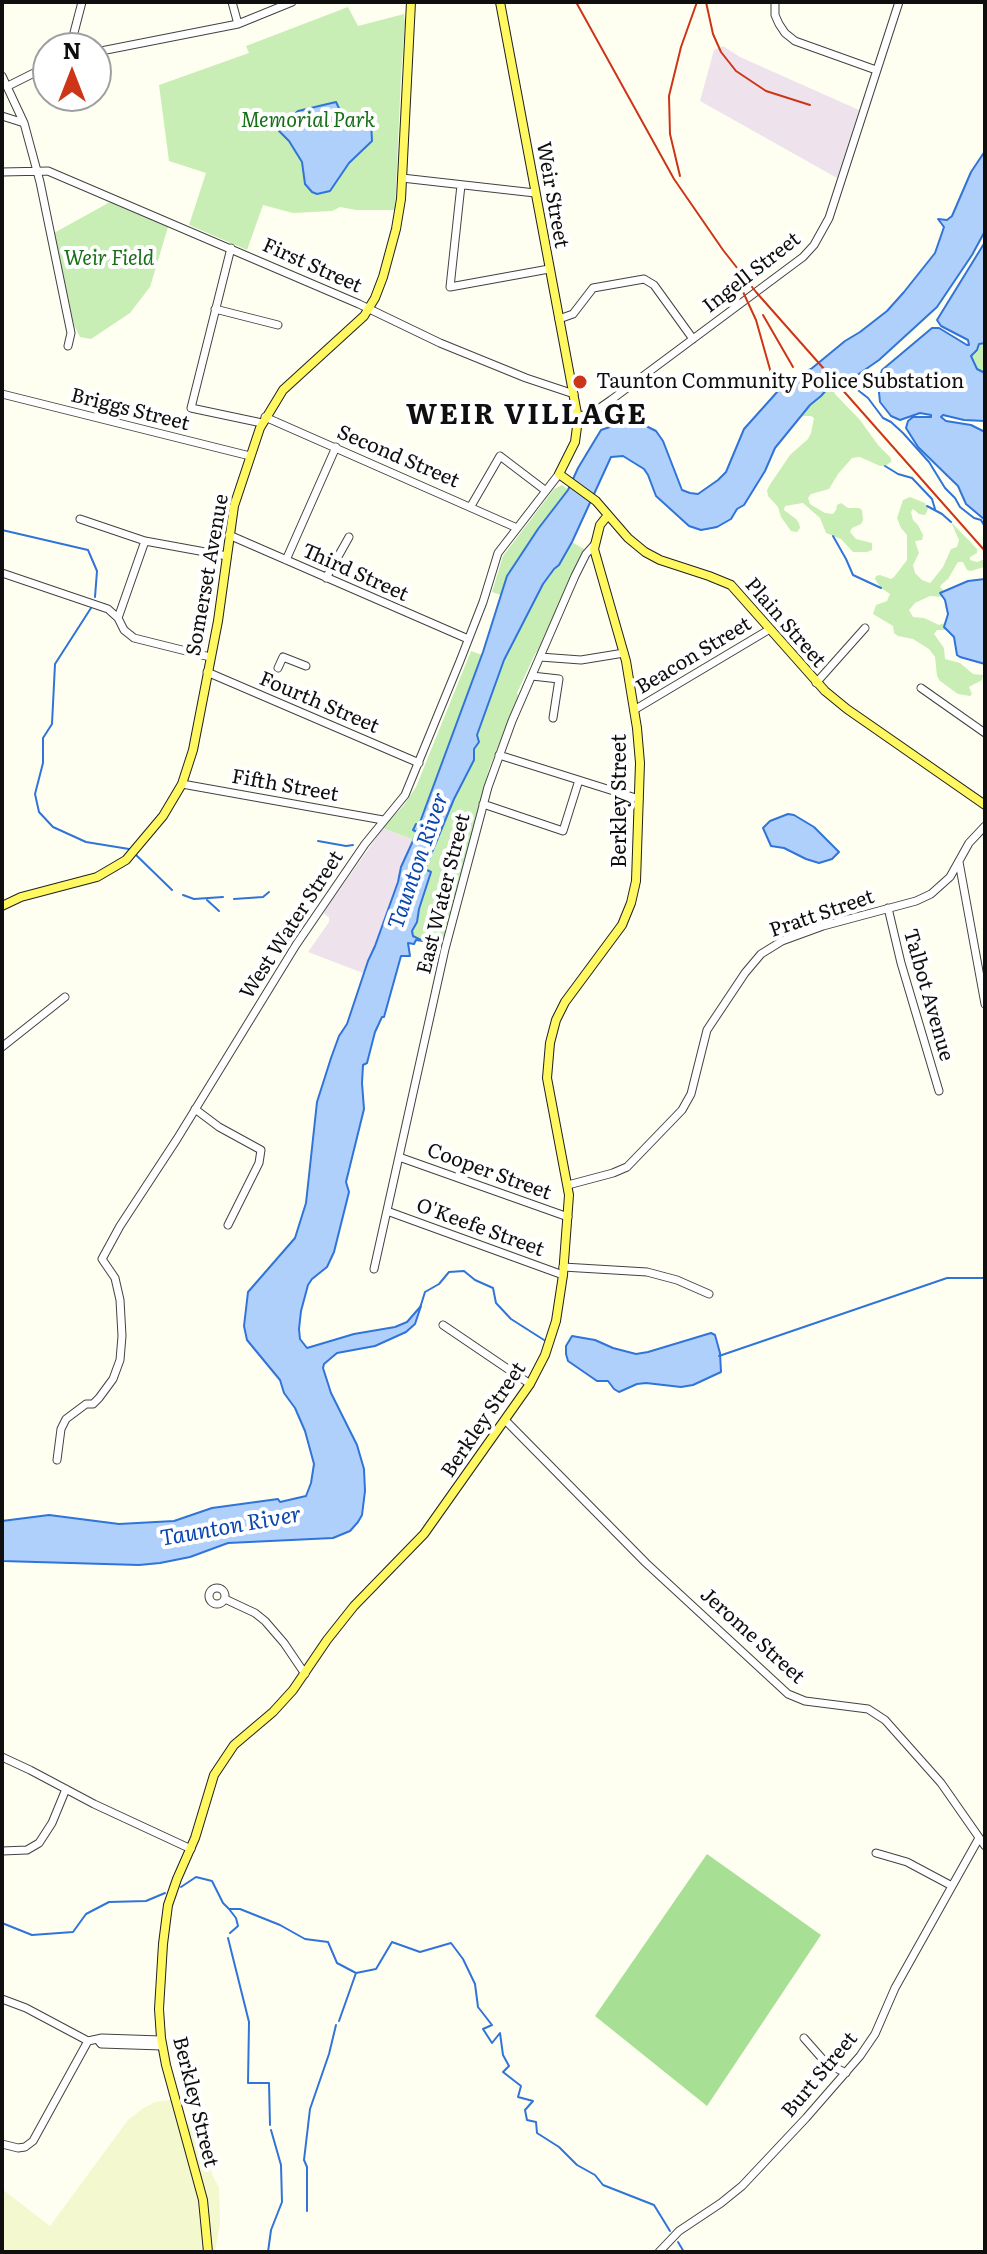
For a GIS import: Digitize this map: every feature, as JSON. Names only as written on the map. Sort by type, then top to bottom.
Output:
[{"type":"main road","name":"Somerset Avenue","points":[[2,906],[21,897],[97,877],[116,866],[134,852],[163,816],[182,784],[193,750],[219,610],[234,506],[264,420],[291,381],[356,325],[369,309],[381,282],[396,229],[402,178],[411,2]]},
{"type":"main road","name":"Weir Street","points":[[500,2],[574,394]]},
{"type":"main road","name":"West Water Street","points":[[559,474],[578,429],[574,394]]},
{"type":"main road","name":"Plain Street","points":[[559,474],[593,499],[634,543],[654,557],[731,585],[816,683],[847,709],[985,805]]},
{"type":"main road","name":"East Water Street","points":[[596,540],[601,523],[610,518]]},
{"type":"main road","name":"Berkley Street","points":[[208,2252],[201,2190],[161,2043],[159,2002],[165,1919],[212,1782],[220,1764],[238,1741],[284,1700],[345,1617],[422,1536],[530,1384],[551,1340],[556,1321],[568,1217],[568,1185],[547,1078],[550,1043],[565,1002],[618,932],[628,911],[636,881],[639,750],[624,653],[596,558],[596,540]]},
{"type":"street","points":[[74,32],[82,2]]},
{"type":"street","points":[[232,2],[238,24]]},
{"type":"street","points":[[112,49],[238,24],[292,2]]},
{"type":"street","points":[[775,2],[779,24],[795,41],[876,70]]},
{"type":"street","name":"Ingell Street","points":[[578,416],[595,412],[803,257],[817,241],[829,218],[899,2]]},
{"type":"street","points":[[8,86],[32,74]]},
{"type":"street","points":[[2,76],[24,123],[37,170],[71,333],[68,346]]},
{"type":"street","points":[[2,116],[24,123]]},
{"type":"street","points":[[2,172],[37,170]]},
{"type":"street","name":"First Street","points":[[37,170],[48,171],[231,248],[444,345],[574,394]]},
{"type":"street","points":[[402,178],[535,193]]},
{"type":"street","points":[[461,185],[450,287],[549,269]]},
{"type":"street","points":[[231,248],[215,309],[278,325]]},
{"type":"street","points":[[559,319],[574,313],[593,288],[644,279],[654,285],[693,339]]},
{"type":"street","name":"Second Street","points":[[215,309],[191,408],[264,420],[336,447],[517,528]]},
{"type":"street","name":"Briggs Street","points":[[2,394],[250,456]]},
{"type":"street","points":[[286,560],[336,447]]},
{"type":"street","points":[[471,506],[500,456],[546,491]]},
{"type":"street","name":"West Water Street","points":[[57,1460],[61,1429],[66,1419],[99,1398],[113,1379],[120,1360],[120,1300],[115,1278],[102,1259],[291,951],[383,820],[403,799],[468,639],[497,556],[559,474]]},
{"type":"street","points":[[80,519],[145,541],[227,556]]},
{"type":"street","name":"Third Street","points":[[229,535],[468,639]]},
{"type":"street","points":[[326,578],[349,537]]},
{"type":"street","name":"East Water Street","points":[[374,1269],[443,955],[483,804],[499,755],[540,657],[584,557],[596,540]]},
{"type":"street","points":[[118,618],[145,541]]},
{"type":"street","points":[[2,573],[103,606],[118,618],[124,630],[134,638],[210,657]]},
{"type":"street","points":[[816,683],[865,628]]},
{"type":"street","name":"Beacon Street","points":[[634,710],[770,629]]},
{"type":"street","points":[[540,657],[581,660],[624,653]]},
{"type":"street","points":[[278,668],[283,657],[306,666]]},
{"type":"street","name":"Fourth Street","points":[[207,672],[419,763]]},
{"type":"street","points":[[532,676],[559,679],[553,718]]},
{"type":"street","points":[[921,688],[985,733]]},
{"type":"street","points":[[499,755],[639,799]]},
{"type":"street","points":[[483,804],[563,831],[579,780]]},
{"type":"street","name":"Fifth Street","points":[[182,784],[383,820]]},
{"type":"street","name":"Pratt Street","points":[[568,1185],[627,1167],[682,1110],[691,1094],[705,1033],[761,954],[782,941],[813,930],[931,894],[944,883],[971,841],[985,826]]},
{"type":"street","points":[[959,862],[985,1004]]},
{"type":"street","name":"Talbot Avenue","points":[[888,908],[939,1091]]},
{"type":"street","points":[[2,1047],[65,997]]},
{"type":"street","points":[[195,1109],[219,1127],[261,1150],[259,1163],[228,1225]]},
{"type":"street","name":"Cooper Street","points":[[399,1157],[568,1217]]},
{"type":"street","name":"O'Keefe Street","points":[[387,1211],[563,1271],[647,1272],[677,1280],[709,1294]]},
{"type":"street","points":[[443,1325],[530,1384]]},
{"type":"street","name":"Jerome Street","points":[[506,1421],[646,1563],[788,1694],[805,1701],[868,1709],[885,1720],[941,1783],[985,1846]]},
{"type":"street","points":[[225,1599],[265,1621],[305,1674]]},
{"type":"street","points":[[2,1757],[191,1849]]},
{"type":"street","points":[[2,1851],[27,1850],[39,1843],[66,1789]]},
{"type":"street","name":"Burt Street","points":[[659,2252],[679,2231],[742,2186],[846,2073],[875,2034],[895,1988],[979,1838]]},
{"type":"street","points":[[876,1853],[896,1857],[952,1886]]},
{"type":"street","points":[[2,1999],[26,2008],[88,2041],[98,2040],[101,2044],[161,2043]]},
{"type":"street","points":[[804,2038],[826,2063],[846,2073]]},
{"type":"street","points":[[2,2144],[18,2148],[33,2141],[88,2041]]},
{"type":"shaded area","points":[[723,46],[740,57],[859,110],[837,178],[700,101],[714,50]]},
{"type":"shaded area","points":[[383,828],[414,840],[363,973],[308,952],[329,922],[324,912]]},
{"type":"green space","name":"Memorial Park","points":[[348,7],[358,26],[404,14],[395,210],[340,207],[332,211],[293,213],[263,205],[247,250],[189,225],[206,173],[169,161],[159,85],[249,53],[246,46]]},
{"type":"green space","name":"Weir Field","points":[[110,202],[168,227],[150,287],[130,313],[91,339],[80,337],[74,325],[54,233]]},
{"type":"green space","points":[[985,343],[984,372],[977,369],[971,356],[979,344]]},
{"type":"green space","points":[[832,384],[835,394],[860,420],[891,462],[880,466],[860,457],[852,458],[829,489],[811,494],[808,498],[810,504],[825,513],[833,514],[841,503],[848,508],[862,510],[861,524],[850,532],[856,539],[872,543],[872,550],[867,552],[853,552],[841,539],[826,533],[820,518],[803,503],[785,506],[784,510],[799,523],[797,532],[791,531],[768,496],[767,490],[790,455],[811,433],[814,418],[802,416]]},
{"type":"green space","points":[[562,485],[569,490],[507,576],[501,595],[492,592],[503,556],[554,489]]},
{"type":"green space","points":[[910,497],[925,503],[928,509],[925,515],[913,509],[911,512],[923,535],[922,540],[915,541],[919,553],[913,565],[915,573],[922,580],[930,583],[943,567],[951,549],[957,547],[959,540],[951,522],[977,549],[970,560],[977,562],[985,559],[984,567],[971,571],[963,562],[958,562],[940,587],[942,597],[930,596],[915,603],[909,610],[913,617],[939,625],[945,623],[946,630],[937,630],[934,634],[944,648],[945,659],[960,663],[973,674],[983,675],[982,680],[969,687],[970,696],[958,694],[940,681],[935,657],[929,649],[913,639],[898,636],[893,626],[873,614],[876,605],[887,601],[890,594],[881,588],[876,576],[891,579],[907,560],[907,535],[897,518],[903,500]]},
{"type":"green space","points":[[572,542],[584,549],[543,644],[517,693],[489,769],[442,947],[415,940],[420,940],[413,936],[412,930],[431,872],[425,869],[474,760],[474,749],[479,742],[477,735],[504,660],[543,584]]},
{"type":"green space","points":[[471,651],[482,655],[419,825],[414,830],[417,832],[414,840],[383,828],[416,787]]},
{"type":"green space","points":[[707,1854],[821,1935],[707,2106],[595,2016]]},
{"type":"green space","points":[[179,2099],[185,2121],[194,2130],[196,2142],[219,2187],[220,2224],[215,2252],[2,2252],[2,2189],[50,2226],[128,2120],[155,2102]]},
{"type":"water","points":[[336,102],[345,121],[351,122],[360,114],[366,116],[371,122],[372,141],[349,163],[330,191],[317,194],[305,184],[302,162],[279,128],[298,111]]},
{"type":"water","name":"Taunton River","points":[[985,151],[985,231],[937,307],[879,360],[853,378],[837,378],[810,405],[775,448],[744,505],[737,509],[731,519],[717,527],[701,530],[689,526],[656,496],[644,469],[623,456],[611,457],[572,542],[543,584],[504,660],[477,735],[479,742],[474,749],[474,760],[425,869],[431,872],[412,931],[413,936],[423,941],[408,943],[410,956],[401,956],[384,1017],[375,1032],[367,1063],[363,1065],[364,1109],[346,1182],[349,1192],[334,1252],[327,1267],[308,1285],[301,1311],[300,1339],[307,1348],[354,1334],[395,1327],[407,1322],[421,1306],[415,1324],[406,1332],[375,1346],[337,1353],[324,1364],[331,1393],[357,1445],[364,1469],[365,1491],[358,1522],[350,1531],[333,1538],[228,1543],[190,1557],[160,1563],[2,1561],[2,1521],[49,1515],[119,1524],[174,1521],[212,1508],[278,1499],[280,1502],[306,1496],[314,1464],[305,1431],[280,1380],[247,1340],[244,1326],[248,1292],[295,1238],[306,1203],[317,1102],[331,1058],[347,1024],[401,867],[417,832],[413,830],[416,824],[419,825],[483,652],[507,576],[568,490],[601,430],[636,417],[640,423],[656,431],[663,441],[682,490],[698,494],[718,480],[726,472],[744,429],[778,391],[786,389],[797,375],[811,369],[887,311],[904,292],[935,253],[944,227],[938,219],[947,220],[952,216],[971,172]]},
{"type":"water","points":[[985,242],[985,343],[979,344],[971,356],[977,369],[985,373],[985,421],[941,417],[985,432],[985,520],[966,504],[958,486],[918,447],[906,428],[913,417],[931,415],[920,413],[900,420],[891,416],[880,402],[878,383],[882,370],[932,328],[939,328],[969,345],[968,340],[941,326],[937,320]]},
{"type":"water","points":[[985,579],[985,664],[957,655],[954,637],[944,627],[948,614],[940,593],[968,581]]},
{"type":"water","points":[[788,814],[814,827],[839,852],[832,859],[819,863],[784,848],[771,846],[763,828],[770,821]]},
{"type":"water","points":[[711,1333],[715,1335],[720,1353],[721,1372],[681,1387],[646,1383],[619,1392],[608,1381],[597,1381],[568,1361],[566,1354],[566,1346],[572,1336],[636,1354]]},
{"type":"waterway","points":[[850,377],[854,387],[929,462],[960,507],[981,520],[985,527]]},
{"type":"waterway","points":[[885,466],[912,478],[932,499],[935,509]]},
{"type":"waterway","points":[[927,506],[951,522]]},
{"type":"waterway","points":[[2,530],[88,550],[97,571],[95,597]]},
{"type":"waterway","points":[[833,536],[853,575],[881,588]]},
{"type":"waterway","points":[[91,608],[55,664],[52,724],[43,738],[43,763],[35,794],[39,812],[53,827],[86,842],[129,849]]},
{"type":"waterway","points":[[318,841],[353,845]]},
{"type":"waterway","points":[[134,853],[172,890]]},
{"type":"waterway","points":[[234,899],[263,897],[269,892]]},
{"type":"waterway","points":[[183,895],[194,899],[223,897]]},
{"type":"waterway","points":[[207,900],[219,911]]},
{"type":"waterway","points":[[420,1308],[425,1292],[439,1284],[449,1272],[464,1271],[493,1288],[496,1303],[511,1319],[544,1340]]},
{"type":"waterway","points":[[719,1356],[947,1278],[985,1278]]},
{"type":"waterway","points":[[181,1887],[196,1877],[212,1881],[229,1909],[240,1909],[305,1939],[328,1942],[337,1963],[356,1973],[376,1969],[392,1942],[420,1952],[451,1943],[475,1984],[478,2007],[492,2025],[483,2029],[492,2043],[500,2033],[503,2055],[509,2066],[503,2072],[521,2086],[518,2097],[533,2101],[525,2110],[527,2120],[536,2122],[537,2133],[559,2147],[577,2165],[595,2175],[603,2185],[654,2205],[670,2231]]},
{"type":"waterway","points":[[2,1923],[32,1935],[73,1932],[86,1914],[109,1902],[146,1901],[165,1893]]},
{"type":"waterway","points":[[229,1909],[238,1926],[230,1933]]},
{"type":"waterway","points":[[228,1938],[249,2022],[248,2083],[269,2083],[270,2125]]},
{"type":"waterway","points":[[339,2021],[356,1973]]},
{"type":"waterway","points":[[307,2211],[307,2167],[304,2160],[310,2109],[336,2025]]},
{"type":"waterway","points":[[268,2252],[271,2230],[282,2202],[281,2165],[271,2130]]},
{"type":"waterway","points":[[678,2242],[684,2252]]},
{"type":"railway","points":[[576,2],[674,179],[723,250],[756,292],[985,551]]},
{"type":"railway","points":[[680,176],[670,134],[669,96],[681,47],[697,2]]},
{"type":"railway","points":[[706,2],[713,34],[721,52],[736,71],[766,91],[810,105]]},
{"type":"railway","points":[[738,281],[756,320],[773,380]]},
{"type":"railway","points":[[763,315],[793,367]]},
{"type":"place","name":"Taunton Community Police Substation","points":[[580,382]]},
{"type":"district","name":"WEIR VILLAGE","points":[[527,416]]}]
